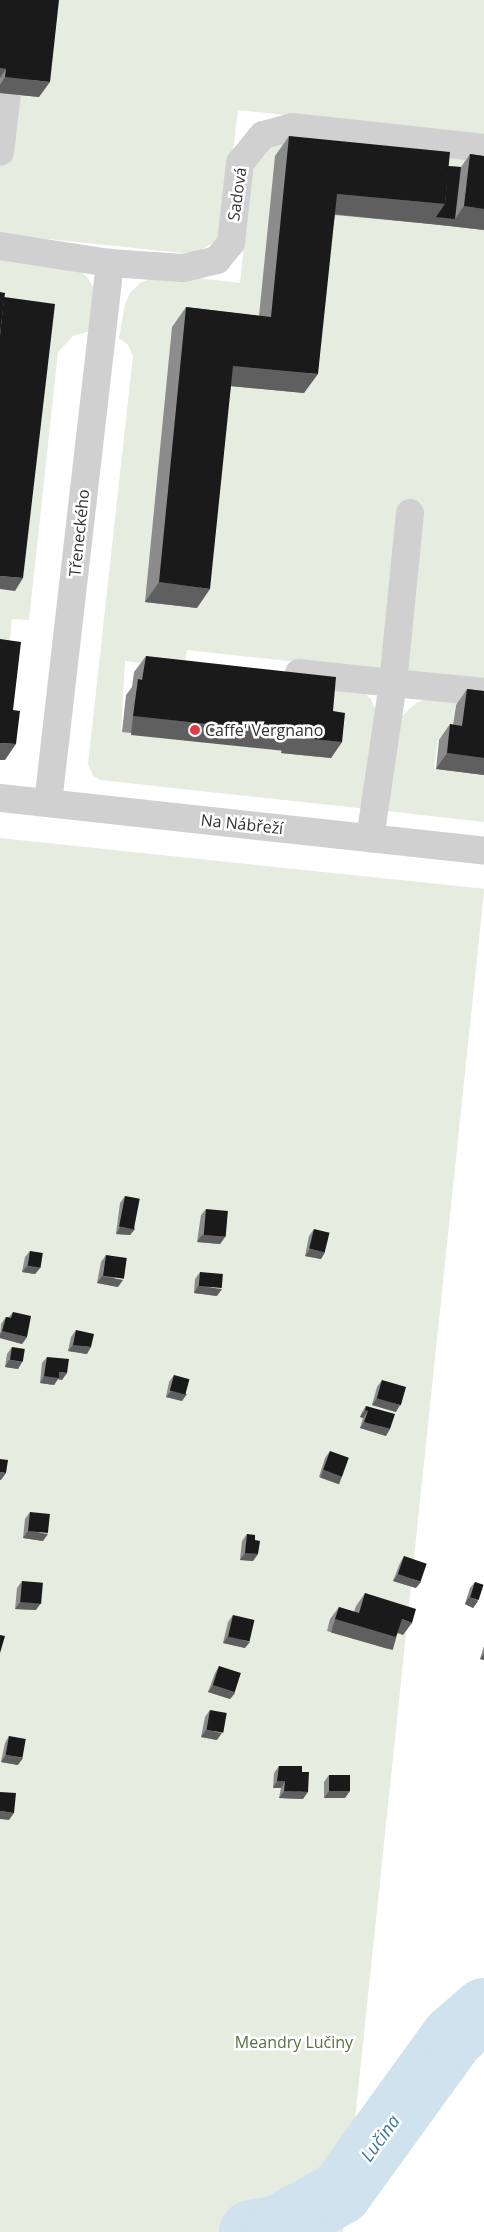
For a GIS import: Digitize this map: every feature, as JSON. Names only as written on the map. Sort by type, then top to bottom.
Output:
[{"type":"street","points":[[0,152],[7,94]]},
{"type":"street","name":"Sadová","points":[[0,246],[110,263],[183,268],[217,260],[231,243],[240,163],[263,135],[292,127],[484,148]]},
{"type":"street","name":"Třeneckého","points":[[48,803],[110,263]]},
{"type":"street","points":[[370,838],[393,683],[410,513]]},
{"type":"street","points":[[274,670],[484,692]]},
{"type":"street","name":"Na Nábřeží","points":[[0,798],[484,850]]},
{"type":"green space","points":[[48,0],[484,0],[484,136],[238,110],[224,225],[216,241],[199,251],[182,253],[0,234],[0,101]]},
{"type":"green space","points":[[277,141],[484,158],[484,682],[187,650],[184,668],[125,661],[121,730],[279,748],[281,753],[320,686],[363,691],[371,699],[376,711],[367,809],[100,780],[93,776],[88,764],[133,356],[128,345],[119,338],[125,304],[130,293],[140,283],[164,274],[240,283],[252,171],[258,158]]},
{"type":"green space","points":[[0,257],[78,269],[88,278],[95,291],[95,334],[87,332],[73,336],[58,352],[29,620],[12,619],[8,657],[0,656]]},
{"type":"green space","points":[[428,698],[480,700],[455,706],[451,741],[438,740],[434,769],[484,775],[484,822],[386,811],[402,716],[416,703]]},
{"type":"green space","name":"Meandry Lučiny","points":[[0,838],[484,889],[343,2232],[0,2232]]},
{"type":"building","points":[[0,0],[59,0],[50,82],[5,77],[6,69],[0,68]]},
{"type":"building","points":[[289,136],[450,152],[445,204],[337,194],[318,374],[233,366],[210,589],[159,582],[186,307],[271,317]]},
{"type":"building","points":[[470,154],[484,156],[484,209],[464,206]]},
{"type":"building","points":[[448,166],[461,167],[455,219],[436,217],[445,204]]},
{"type":"building","points":[[0,292],[5,293],[0,335]]},
{"type":"building","points":[[4,297],[55,304],[23,578],[0,576],[0,335]]},
{"type":"building","points":[[0,639],[21,642],[13,710],[20,711],[16,744],[0,743]]},
{"type":"building","points":[[146,656],[336,677],[333,711],[345,713],[342,742],[292,737],[292,733],[133,716],[138,679],[142,680]]},
{"type":"building","points":[[467,689],[484,691],[484,758],[447,753],[450,724],[462,726]]},
{"type":"building","points":[[125,1196],[140,1199],[134,1229],[119,1226]]},
{"type":"building","points":[[206,1209],[228,1211],[226,1237],[204,1235]]},
{"type":"building","points":[[314,1229],[330,1233],[325,1252],[309,1248]]},
{"type":"building","points":[[30,1251],[43,1253],[40,1268],[28,1266]]},
{"type":"building","points":[[106,1255],[127,1258],[124,1279],[103,1276]]},
{"type":"building","points":[[200,1272],[223,1274],[222,1288],[199,1286]]},
{"type":"building","points":[[13,1312],[31,1316],[27,1337],[2,1331],[6,1317],[11,1318]]},
{"type":"building","points":[[76,1330],[94,1334],[91,1347],[73,1345]]},
{"type":"building","points":[[12,1347],[25,1349],[23,1362],[10,1360]]},
{"type":"building","points":[[47,1357],[69,1359],[67,1373],[59,1372],[59,1378],[44,1376]]},
{"type":"building","points":[[174,1375],[189,1379],[185,1395],[170,1390]]},
{"type":"building","points":[[382,1380],[406,1387],[401,1405],[377,1398]]},
{"type":"building","points":[[366,1406],[395,1414],[390,1429],[364,1422],[368,1411],[365,1410]]},
{"type":"building","points":[[330,1451],[349,1458],[342,1477],[323,1470]]},
{"type":"building","points":[[0,1459],[8,1460],[6,1473],[0,1472]]},
{"type":"building","points":[[30,1512],[50,1514],[48,1533],[28,1531]]},
{"type":"building","points":[[247,1534],[255,1535],[255,1540],[260,1541],[258,1554],[245,1553]]},
{"type":"building","points":[[404,1556],[427,1564],[421,1582],[398,1574]]},
{"type":"building","points":[[22,1581],[43,1583],[41,1604],[20,1602]]},
{"type":"building","points":[[475,1582],[484,1585],[479,1600],[470,1597]]},
{"type":"building","points":[[365,1593],[416,1609],[412,1623],[402,1619],[396,1637],[335,1619],[339,1607],[359,1613]]},
{"type":"building","points":[[233,1615],[254,1620],[249,1641],[228,1636]]},
{"type":"building","points":[[0,1635],[5,1636],[0,1653]]},
{"type":"building","points":[[219,1666],[241,1673],[235,1692],[213,1685]]},
{"type":"building","points":[[210,1710],[227,1713],[223,1733],[207,1730]]},
{"type":"building","points":[[9,1736],[26,1739],[22,1758],[6,1755]]},
{"type":"building","points":[[279,1766],[302,1766],[302,1772],[309,1772],[308,1792],[284,1791],[285,1781],[277,1781]]},
{"type":"building","points":[[329,1775],[350,1775],[350,1791],[329,1791]]},
{"type":"building","points":[[0,1792],[16,1793],[14,1813],[0,1811]]},
{"type":"waterway","name":"Lučina","points":[[251,2232],[278,2227],[340,2193],[453,2037],[484,2010]]},
{"type":"place","name":"Caffe' Vergnano","points":[[195,730]]}]
